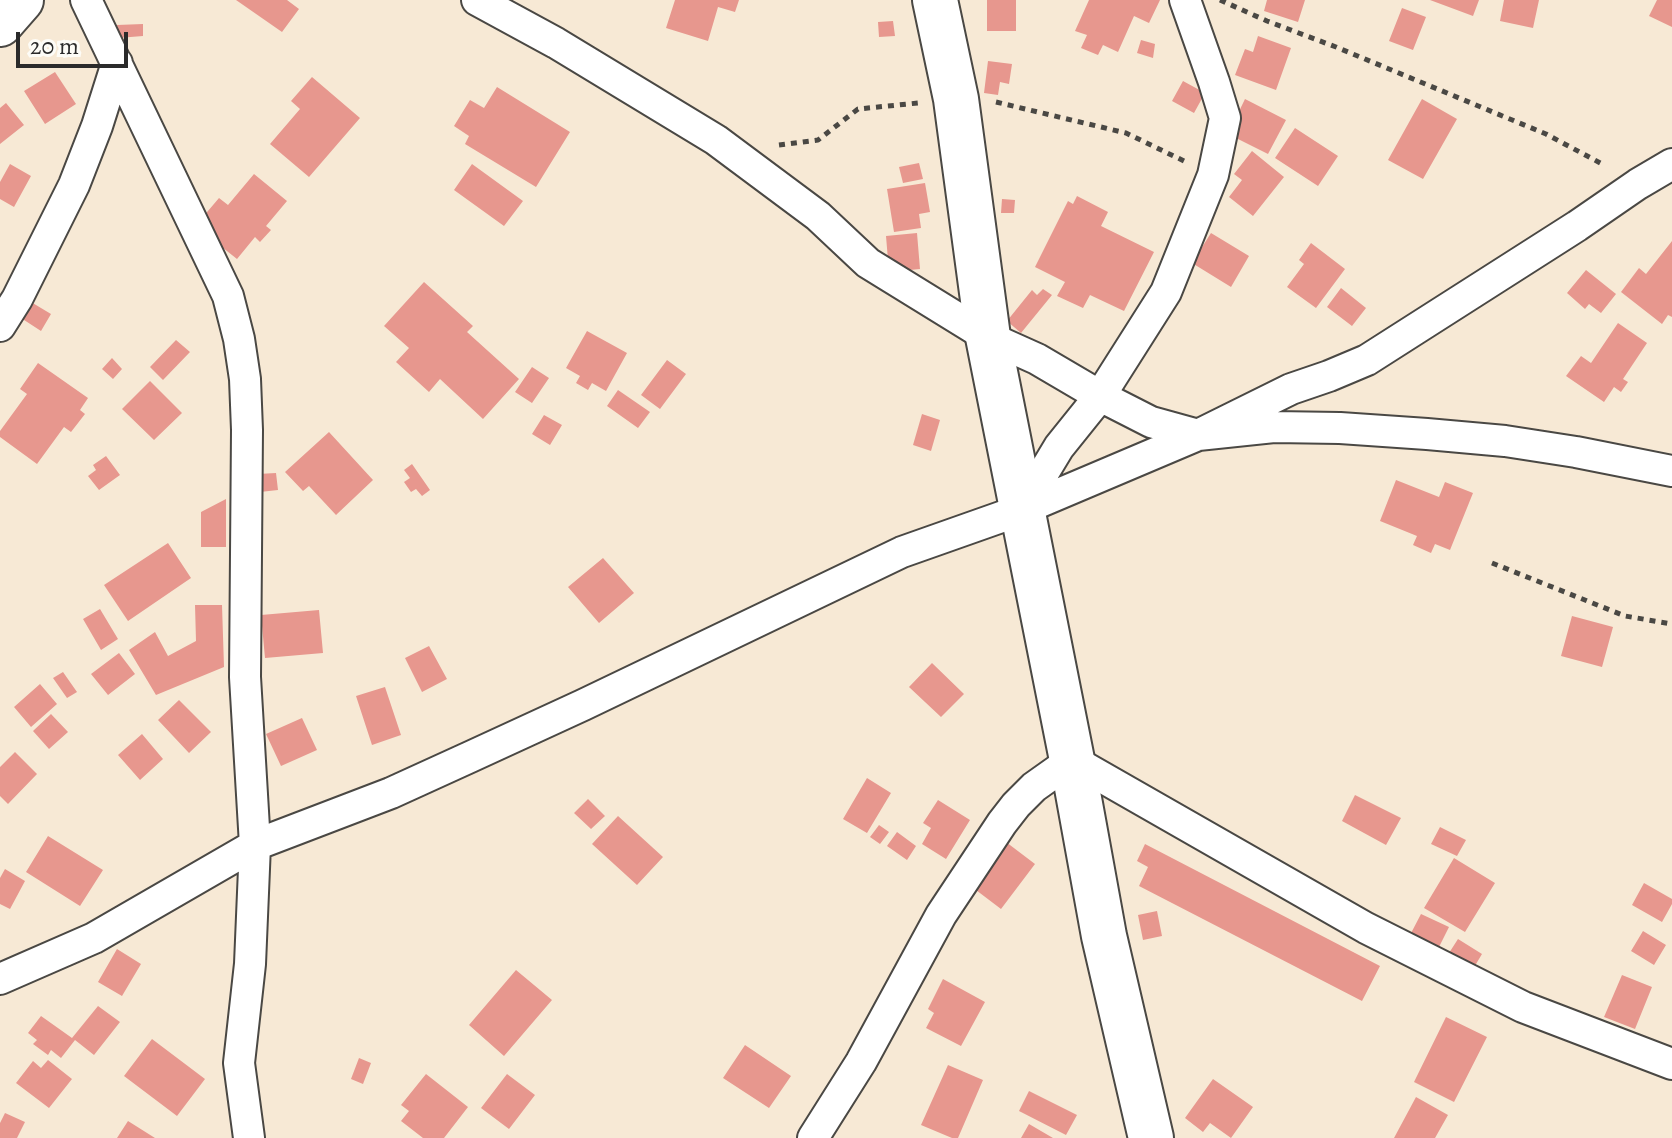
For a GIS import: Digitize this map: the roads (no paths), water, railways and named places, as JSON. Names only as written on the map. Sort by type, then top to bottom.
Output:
[{"type":"street","points":[[0,24],[21,0]]},
{"type":"street","points":[[86,0],[228,296],[245,379],[245,677],[255,845],[250,964],[239,1063],[249,1138]]},
{"type":"street","points":[[477,0],[556,43],[716,140],[818,216],[868,263],[988,337],[1037,359],[1151,422],[1198,435],[1274,427],[1340,428],[1505,441],[1672,471]]},
{"type":"street","points":[[935,0],[956,99],[988,337],[1104,936],[1151,1138]]},
{"type":"street","points":[[1021,510],[1059,447],[1100,396],[1166,292],[1213,175],[1225,118],[1185,0]]},
{"type":"street","points":[[0,326],[17,299],[74,185],[117,63]]},
{"type":"street","points":[[0,979],[94,938],[255,845],[391,793],[902,552],[1021,510],[1198,435],[1291,389],[1367,360],[1672,164]]},
{"type":"street","points":[[1072,760],[1366,928],[1523,1007],[1672,1064]]},
{"type":"street","points":[[813,1138],[861,1062],[941,915],[1002,823],[1034,787],[1072,760]]}]
